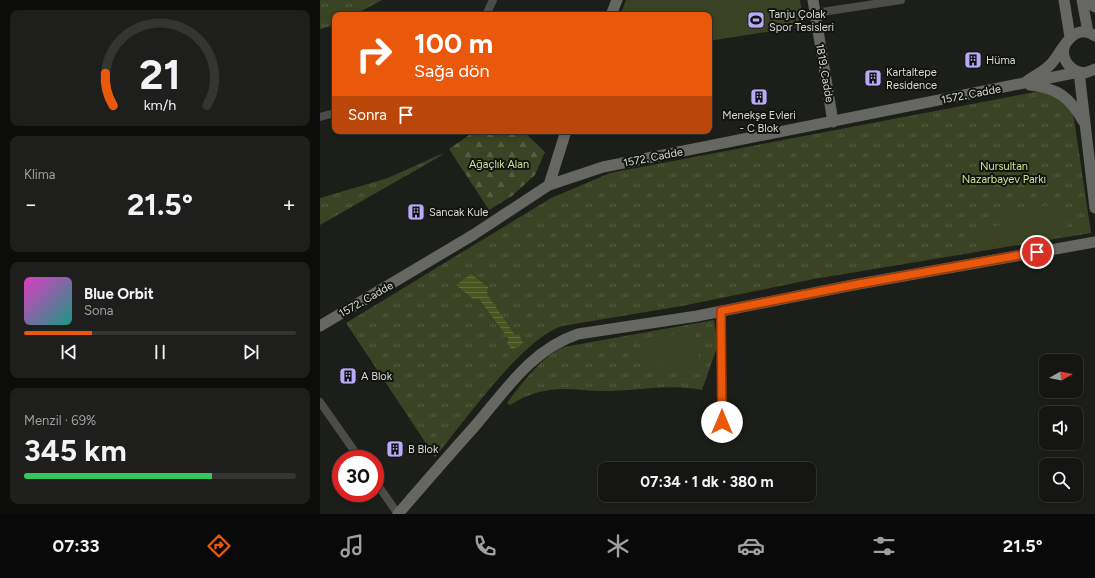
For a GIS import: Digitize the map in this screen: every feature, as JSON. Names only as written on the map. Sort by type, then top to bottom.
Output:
[{"type":"main road","points":[[612,12],[617,0]]},
{"type":"main road","name":"1819. Cadde","points":[[812,0],[833,122]]},
{"type":"main road","points":[[1064,0],[1068,39],[1064,48],[1065,61],[1074,70],[1079,72],[1095,208]]},
{"type":"main road","points":[[1023,84],[1049,66],[1057,57],[1068,39],[1080,32],[1093,33],[1082,0]]},
{"type":"main road","points":[[1087,0],[1095,7]]},
{"type":"main road","name":"1572. Cadde","points":[[320,326],[473,235],[549,185],[603,167],[1079,72],[1085,73],[1095,69]]},
{"type":"main road","points":[[1023,84],[1038,86],[1059,92],[1071,100],[1085,125]]},
{"type":"main road","points":[[549,185],[565,134]]},
{"type":"main road","points":[[398,514],[514,378],[550,346],[562,339],[578,334],[721,311],[853,285],[1095,242]]},
{"type":"street","points":[[487,12],[493,0]]},
{"type":"street","points":[[815,13],[901,0]]},
{"type":"street","points":[[320,117],[332,115]]},
{"type":"street","points":[[721,311],[722,422]]},
{"type":"street","points":[[320,402],[354,450]]},
{"type":"street","points":[[384,494],[398,514]]},
{"type":"green space","points":[[320,0],[382,0],[360,12],[332,12],[332,26],[320,29]]},
{"type":"green space","name":"Tanju Çolak Spor Tesisleri","points":[[626,0],[800,0],[804,26],[712,41],[712,12],[621,12]]},
{"type":"green space","name":"Nursultan Nazarbayev Parkı","points":[[1040,91],[1048,92],[1070,107],[1074,119],[1091,233],[814,279],[682,306],[562,326],[546,334],[511,364],[435,457],[346,323],[551,198],[610,173]]},
{"type":"green space","name":"Ağaçlık Alan","points":[[471,134],[526,134],[545,152],[535,175],[512,196],[489,210],[449,149]]},
{"type":"green space","name":"Ağaçlık Alan","points":[[444,154],[320,225],[320,198],[388,178]]},
{"type":"green space","points":[[1063,203],[1069,234],[979,250],[976,230],[1007,224],[1005,213]]},
{"type":"green space","points":[[714,320],[718,345],[702,390],[677,387],[615,391],[556,389],[524,397],[510,405],[507,403],[540,364],[556,351],[564,347]]},
{"type":"green space","points":[[694,331],[701,373],[680,377],[678,368],[660,371],[658,364],[643,366],[639,340]]},
{"type":"shaded area","points":[[471,274],[488,287],[487,294],[515,335],[519,334],[523,343],[512,350],[507,343],[509,339],[479,299],[473,299],[456,285]]},
{"type":"place","name":"Tanju Çolak Spor Tesisleri","points":[[756,20]]},
{"type":"place","name":"Hüma","points":[[973,60]]},
{"type":"place","name":"Kartaltepe Residence","points":[[873,78]]},
{"type":"place","name":"Menekşe Evleri - C Blok","points":[[759,97]]},
{"type":"place","name":"Sancak Kule","points":[[416,212]]},
{"type":"place","name":"A Blok","points":[[348,376]]},
{"type":"place","name":"B Blok","points":[[395,449]]},
{"type":"route","points":[[722,422],[721,311],[853,285],[1037,252]]}]
